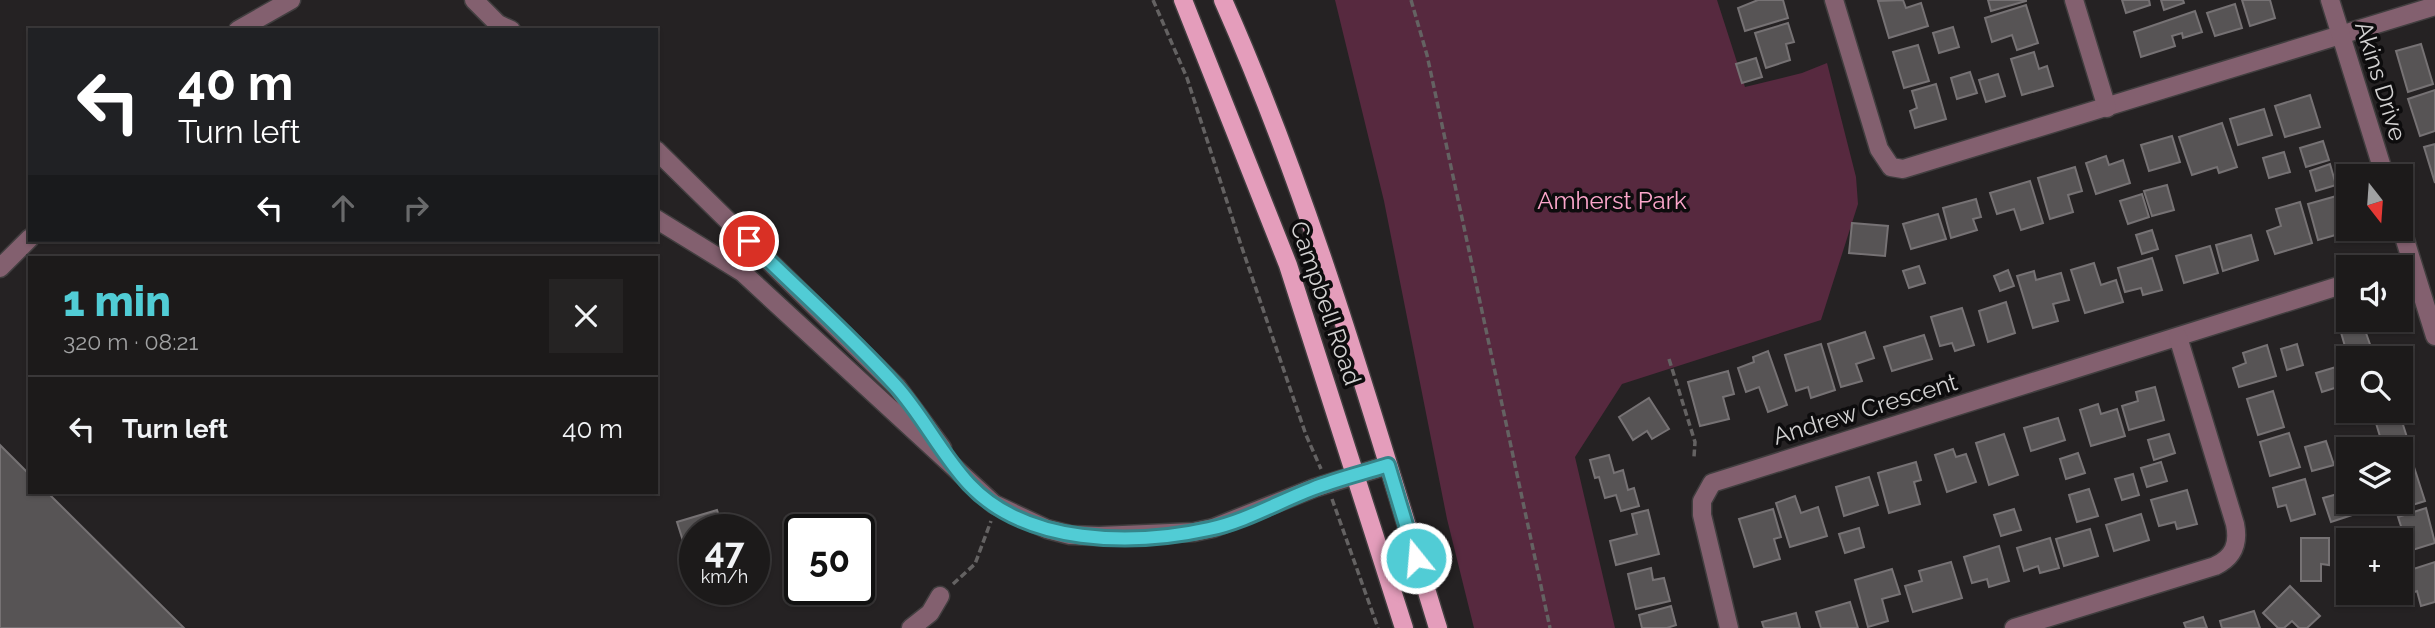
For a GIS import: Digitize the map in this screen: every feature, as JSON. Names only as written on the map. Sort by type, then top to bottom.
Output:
[{"type":"main road","name":"Campbell Road","points":[[1183,0],[1261,191],[1357,474],[1404,628]]},
{"type":"main road","name":"Campbell Road","points":[[1223,0],[1319,242],[1438,628]]},
{"type":"street","points":[[242,28],[291,0]]},
{"type":"street","points":[[474,0],[503,28]]},
{"type":"street","points":[[1834,0],[1879,149],[1891,167],[1913,167],[2435,6]]},
{"type":"street","points":[[2074,0],[2107,108]]},
{"type":"street","name":"Akins Drive","points":[[2330,0],[2381,164]]},
{"type":"street","points":[[658,152],[897,387],[969,484]]},
{"type":"street","points":[[658,220],[742,272],[969,484],[997,506],[1047,529],[1070,535],[1158,536],[1213,528],[1388,465]]},
{"type":"street","points":[[0,268],[28,240]]},
{"type":"street","points":[[2413,284],[2435,337]]},
{"type":"street","name":"Andrew Crescent","points":[[1729,628],[1702,515],[1702,501],[1712,484],[2336,287]]},
{"type":"street","points":[[2014,628],[2216,566],[2231,556],[2235,549],[2235,524],[2178,337]]},
{"type":"street","points":[[911,628],[930,613],[940,596]]},
{"type":"path","points":[[1153,0],[1187,78],[1306,435],[1312,443]]},
{"type":"path","points":[[1411,0],[1427,55],[1550,628]]},
{"type":"path","points":[[1669,359],[1695,442],[1695,457]]},
{"type":"path","points":[[940,596],[975,564],[997,506]]},
{"type":"path","points":[[1342,525],[1350,555],[1378,628]]},
{"type":"green space","name":"Amherst Park","points":[[1335,0],[1717,0],[1745,87],[1802,73],[1827,63],[1856,177],[1858,204],[1821,320],[1622,384],[1575,457],[1615,628],[1474,628],[1447,519],[1384,201]]},
{"type":"building","points":[[1758,0],[1783,0],[1788,18],[1745,31],[1738,8]]},
{"type":"building","points":[[1903,0],[1906,8],[1921,3],[1928,26],[1889,38],[1878,1]]},
{"type":"building","points":[[1988,0],[2026,0],[2026,1],[1991,11]]},
{"type":"building","points":[[2122,0],[2149,0],[2150,5],[2126,13]]},
{"type":"building","points":[[2161,0],[2183,0],[2184,3],[2164,10]]},
{"type":"building","points":[[2242,0],[2270,0],[2275,18],[2250,26]]},
{"type":"building","points":[[2235,4],[2242,28],[2215,36],[2207,13]]},
{"type":"building","points":[[2026,5],[2038,43],[2017,50],[2012,35],[1992,42],[1985,18]]},
{"type":"building","points":[[2195,11],[2202,32],[2183,38],[2182,33],[2172,36],[2175,46],[2141,57],[2134,32]]},
{"type":"building","points":[[1788,23],[1794,42],[1786,44],[1790,60],[1766,68],[1755,33]]},
{"type":"building","points":[[1953,27],[1959,47],[1939,53],[1933,33]]},
{"type":"building","points":[[2421,44],[2433,84],[2408,92],[2396,51]]},
{"type":"building","points":[[1918,45],[1929,81],[1904,88],[1893,52]]},
{"type":"building","points":[[2034,52],[2039,69],[2047,66],[2053,86],[2022,95],[2011,59]]},
{"type":"building","points":[[1756,58],[1762,77],[1742,83],[1736,64]]},
{"type":"building","points":[[1970,72],[1977,93],[1957,99],[1951,78]]},
{"type":"building","points":[[1998,74],[2005,96],[1986,102],[1979,80]]},
{"type":"building","points":[[1936,84],[1946,119],[1915,128],[1910,111],[1917,108],[1912,91]]},
{"type":"building","points":[[2435,90],[2435,131],[2420,136],[2408,99]]},
{"type":"building","points":[[2310,95],[2320,127],[2285,137],[2275,106]]},
{"type":"building","points":[[2264,109],[2272,135],[2238,145],[2230,119]]},
{"type":"building","points":[[2222,123],[2237,167],[2219,173],[2217,167],[2192,175],[2179,137]]},
{"type":"building","points":[[2172,136],[2180,162],[2149,171],[2141,145]]},
{"type":"building","points":[[2323,141],[2329,160],[2306,167],[2300,148]]},
{"type":"building","points":[[2435,144],[2435,183],[2424,147]]},
{"type":"building","points":[[2284,152],[2290,172],[2269,178],[2263,158]]},
{"type":"building","points":[[2106,156],[2109,165],[2123,160],[2130,183],[2096,194],[2086,163]]},
{"type":"building","points":[[2330,164],[2336,185],[2316,191],[2310,171]]},
{"type":"building","points":[[2075,167],[2082,191],[2068,195],[2073,212],[2050,219],[2038,178]]},
{"type":"building","points":[[2030,181],[2043,223],[2021,230],[2014,209],[1997,214],[1990,193]]},
{"type":"building","points":[[2167,185],[2174,210],[2152,216],[2144,191]]},
{"type":"building","points":[[2142,194],[2149,217],[2128,224],[2120,201]]},
{"type":"building","points":[[2336,196],[2336,235],[2318,240],[2308,204]]},
{"type":"building","points":[[1976,199],[1981,217],[1973,219],[1977,230],[1951,238],[1943,208]]},
{"type":"building","points":[[2300,202],[2312,243],[2275,254],[2267,231],[2281,226],[2276,209]]},
{"type":"building","points":[[1938,214],[1946,239],[1911,249],[1903,224]]},
{"type":"building","points":[[1852,223],[1888,226],[1885,256],[1849,253]]},
{"type":"building","points":[[2152,230],[2158,249],[2142,254],[2136,235]]},
{"type":"building","points":[[2251,235],[2258,260],[2223,271],[2216,245]]},
{"type":"building","points":[[2210,246],[2218,273],[2184,283],[2176,256]]},
{"type":"building","points":[[2152,258],[2162,290],[2143,295],[2141,288],[2125,292],[2118,268]]},
{"type":"building","points":[[2094,263],[2101,285],[2116,280],[2123,302],[2085,313],[2071,270]]},
{"type":"building","points":[[1919,266],[1925,283],[1909,288],[1903,271]]},
{"type":"building","points":[[2008,270],[2014,286],[2000,291],[1994,276]]},
{"type":"building","points":[[2034,271],[2036,280],[2061,273],[2069,300],[2053,304],[2058,321],[2033,328],[2017,276]]},
{"type":"building","points":[[2006,302],[2015,333],[1988,342],[1979,311]]},
{"type":"building","points":[[1962,308],[1974,345],[1955,351],[1952,343],[1940,346],[1931,317]]},
{"type":"building","points":[[1865,332],[1874,358],[1856,364],[1862,381],[1841,387],[1828,344]]},
{"type":"building","points":[[2341,332],[2369,332],[2366,333],[2371,346],[2345,346]]},
{"type":"building","points":[[1924,335],[1932,359],[1892,371],[1884,347]]},
{"type":"building","points":[[1821,344],[1835,390],[1811,398],[1808,387],[1796,391],[1785,355]]},
{"type":"building","points":[[2297,344],[2303,365],[2287,370],[2281,349]]},
{"type":"building","points":[[2267,345],[2276,376],[2239,387],[2233,368],[2246,363],[2243,353]]},
{"type":"building","points":[[1768,351],[1787,405],[1768,412],[1759,387],[1746,392],[1738,368],[1754,362],[1753,357]]},
{"type":"building","points":[[2336,367],[2336,388],[2322,392],[2316,373]]},
{"type":"building","points":[[1728,371],[1734,394],[1723,397],[1729,419],[1700,426],[1688,382]]},
{"type":"building","points":[[2155,387],[2164,420],[2129,430],[2122,406],[2138,401],[2136,392]]},
{"type":"building","points":[[2273,391],[2284,427],[2258,435],[2247,399]]},
{"type":"building","points":[[1649,398],[1669,429],[1652,439],[1647,431],[1633,440],[1619,417]]},
{"type":"building","points":[[2098,404],[2101,414],[2117,409],[2125,436],[2091,446],[2080,410]]},
{"type":"building","points":[[2058,418],[2065,440],[2031,451],[2024,428]]},
{"type":"building","points":[[2376,423],[2402,423],[2407,437],[2380,437]]},
{"type":"building","points":[[2289,433],[2300,467],[2270,476],[2260,442]]},
{"type":"building","points":[[2004,434],[2018,475],[1989,485],[1976,443]]},
{"type":"building","points":[[2169,434],[2175,453],[2154,460],[2148,440]]},
{"type":"building","points":[[2326,441],[2334,465],[2312,471],[2305,447]]},
{"type":"building","points":[[0,445],[28,473],[28,494],[49,494],[184,628],[0,628]]},
{"type":"building","points":[[1953,449],[1956,457],[1966,454],[1976,482],[1947,492],[1935,455]]},
{"type":"building","points":[[2078,453],[2085,473],[2066,479],[2060,459]]},
{"type":"building","points":[[1609,455],[1614,473],[1623,470],[1628,490],[1634,488],[1639,506],[1621,511],[1616,495],[1605,498],[1599,477],[1595,478],[1590,460]]},
{"type":"building","points":[[1916,462],[1921,480],[1914,482],[1920,504],[1889,513],[1878,473]]},
{"type":"building","points":[[2161,462],[2167,481],[2147,487],[2141,468]]},
{"type":"building","points":[[2413,467],[2425,501],[2413,505]]},
{"type":"building","points":[[2133,474],[2139,495],[2122,500],[2115,479]]},
{"type":"building","points":[[1869,477],[1878,505],[1844,516],[1836,487]]},
{"type":"building","points":[[2305,479],[2315,514],[2291,521],[2286,505],[2278,507],[2273,488]]},
{"type":"building","points":[[2089,489],[2098,516],[2077,522],[2069,495]]},
{"type":"building","points":[[2187,490],[2197,524],[2177,529],[2175,522],[2159,526],[2151,500]]},
{"type":"building","points":[[2336,494],[2336,514],[2352,515],[2331,522],[2323,498]]},
{"type":"building","points":[[1795,496],[1801,513],[1818,507],[1827,536],[1790,547],[1776,503]]},
{"type":"building","points":[[2426,508],[2435,543],[2413,550],[2413,528],[2402,528],[2398,517]]},
{"type":"building","points":[[1773,509],[1781,537],[1774,539],[1780,559],[1754,567],[1739,519]]},
{"type":"building","points":[[2014,509],[2021,530],[2001,536],[1994,515]]},
{"type":"building","points":[[1648,510],[1659,554],[1616,565],[1610,541],[1637,534],[1632,514]]},
{"type":"building","points":[[2141,514],[2149,540],[2114,551],[2106,525]]},
{"type":"building","points":[[1859,528],[1864,547],[1845,553],[1839,534]]},
{"type":"building","points":[[2090,529],[2098,556],[2064,566],[2056,539]]},
{"type":"building","points":[[2050,538],[2059,568],[2040,573],[2038,566],[2024,571],[2017,548]]},
{"type":"building","points":[[2301,538],[2329,538],[2329,565],[2321,564],[2321,581],[2301,581]]},
{"type":"building","points":[[1999,546],[2009,581],[1989,587],[1987,579],[1972,583],[1964,557]]},
{"type":"building","points":[[1951,562],[1962,598],[1913,612],[1905,586],[1922,581],[1919,571]]},
{"type":"building","points":[[2435,562],[2435,602],[2421,606],[2417,591],[2413,593],[2413,569]]},
{"type":"building","points":[[1651,568],[1653,580],[1664,578],[1670,601],[1636,609],[1628,574]]},
{"type":"building","points":[[1892,569],[1900,594],[1882,599],[1888,621],[1868,627],[1855,580]]},
{"type":"building","points":[[2290,586],[2320,616],[2307,628],[2299,628],[2292,621],[2284,628],[2278,628],[2263,613]]},
{"type":"building","points":[[1850,602],[1858,628],[1821,628],[1816,612]]},
{"type":"building","points":[[1671,606],[1676,625],[1667,628],[1642,628],[1639,615]]},
{"type":"building","points":[[2254,611],[2260,628],[2222,628],[2220,621]]},
{"type":"building","points":[[1796,613],[1800,628],[1764,628],[1762,622]]},
{"type":"building","points":[[2203,617],[2207,628],[2186,628],[2184,623]]},
{"type":"route","points":[[749,241],[897,387],[969,484],[994,504],[1024,519],[1070,535],[1146,537],[1194,532],[1213,528],[1314,488],[1388,465],[1416,558]]}]
